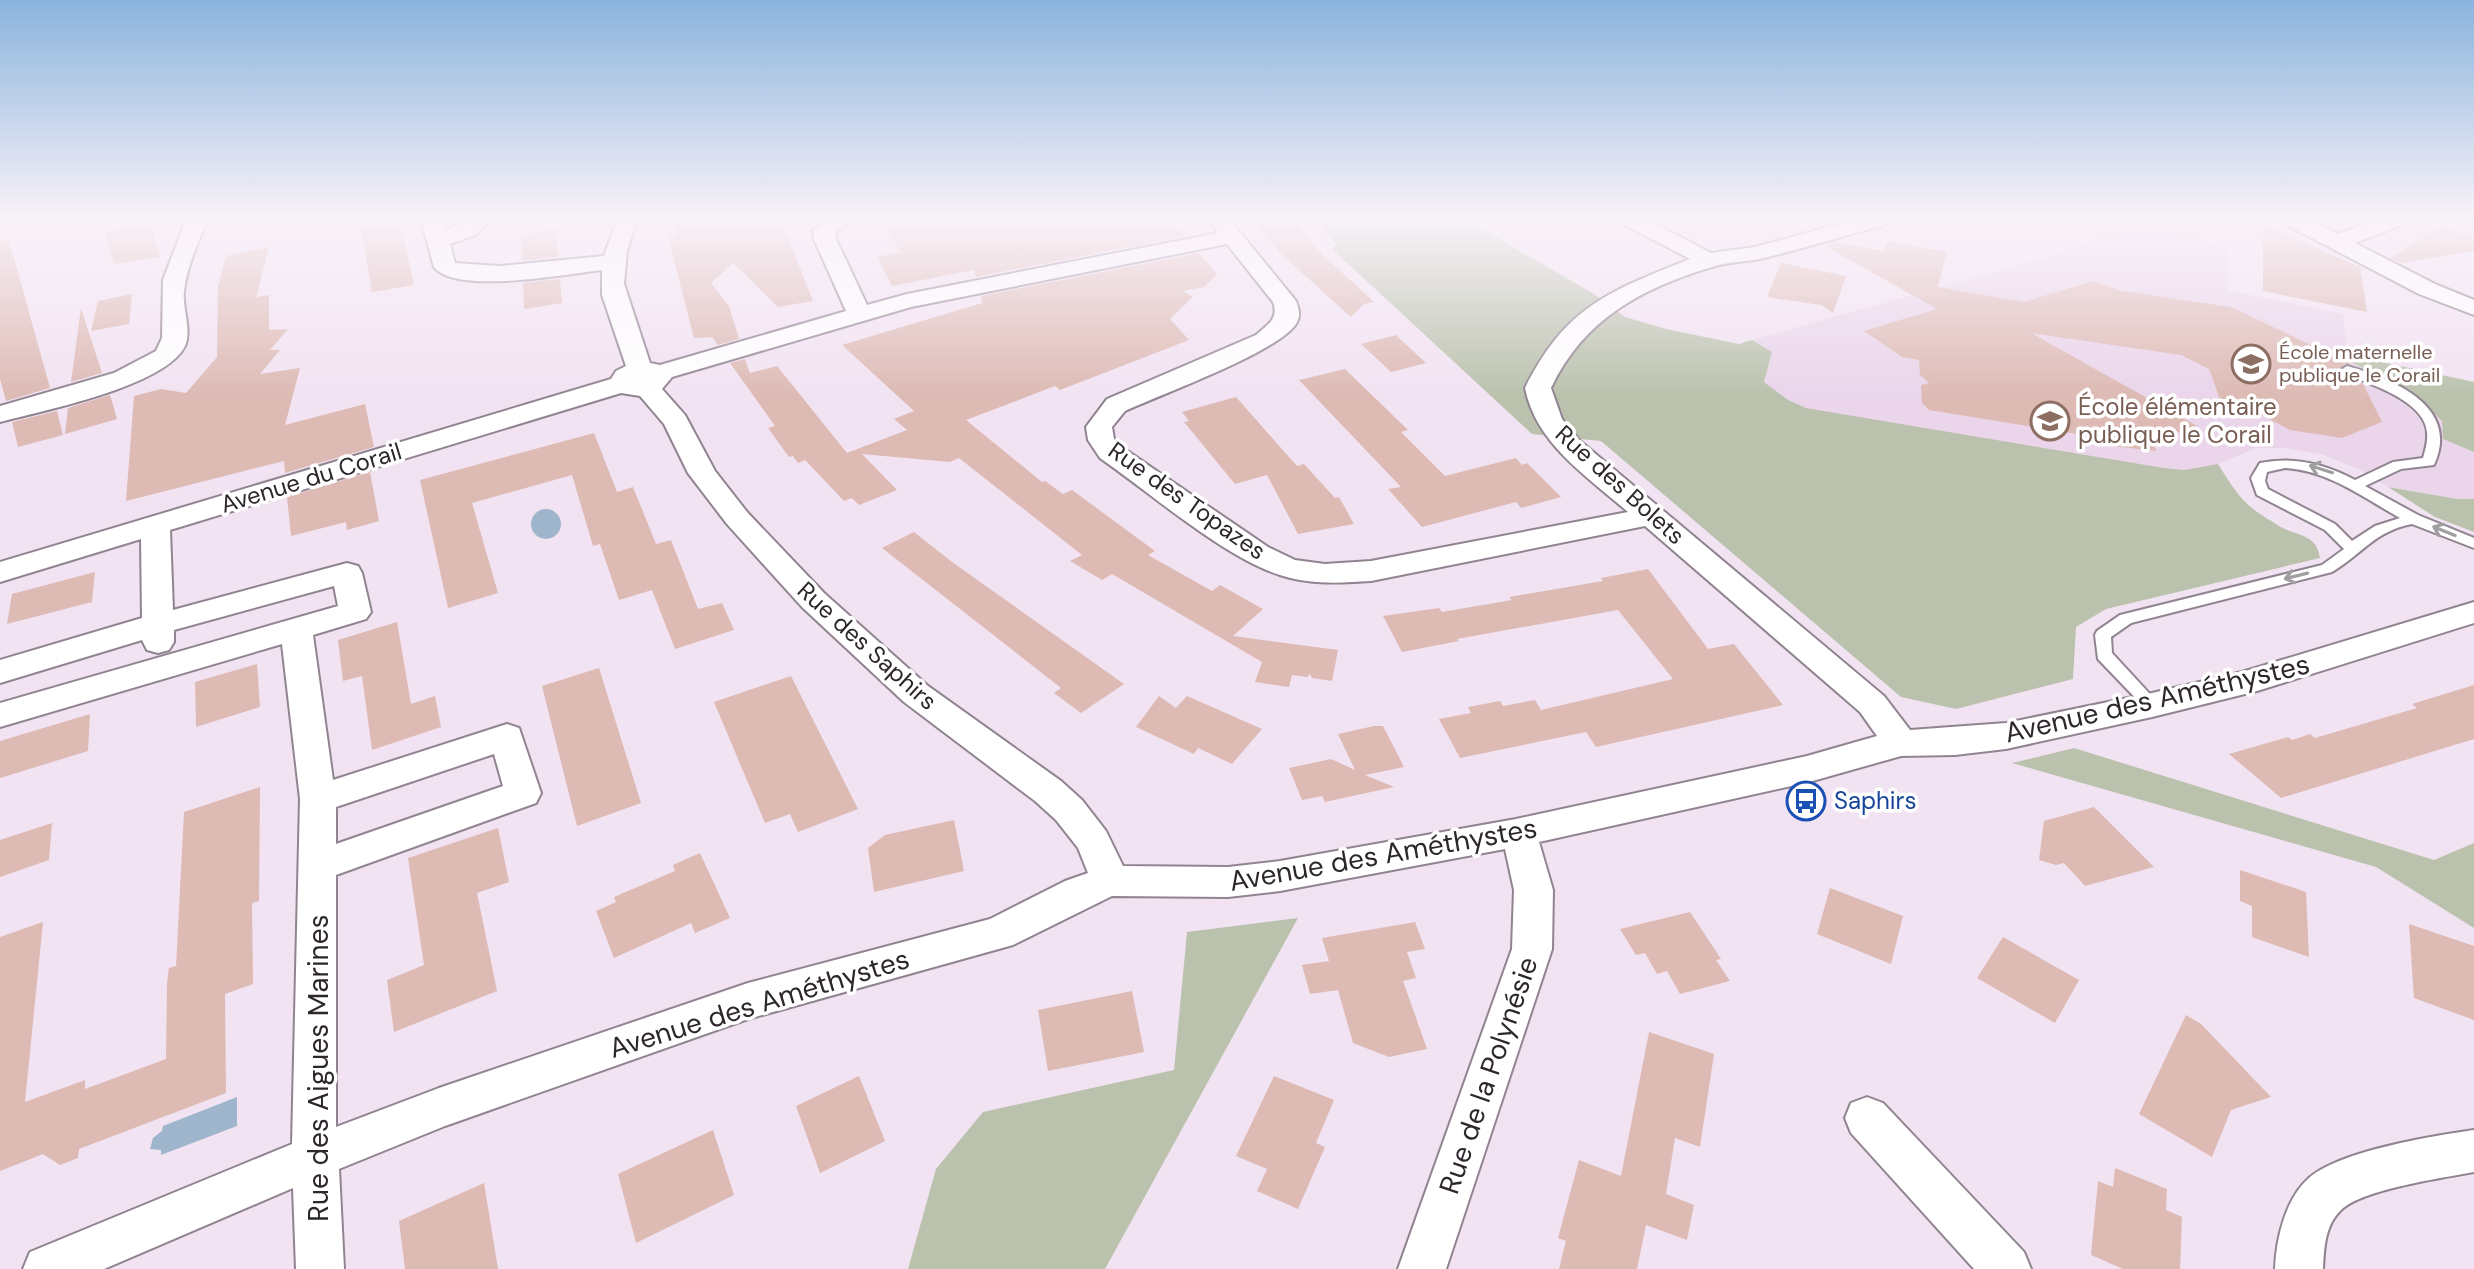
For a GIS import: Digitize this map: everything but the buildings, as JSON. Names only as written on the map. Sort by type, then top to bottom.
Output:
[{"type":"street","points":[[0,414],[115,382],[138,373],[167,355],[174,344],[173,291],[177,279]]},
{"type":"street","name":"Rue des Saphirs","points":[[615,279],[617,304],[636,347],[642,379],[676,421],[702,473],[737,518],[813,600],[916,694],[1048,791],[1069,810],[1093,841],[1111,881]]},
{"type":"street","points":[[843,279],[859,313]]},
{"type":"street","name":"Avenue du Corail","points":[[0,572],[859,313],[1001,279]]},
{"type":"street","name":"Rue des Topazes","points":[[1267,279],[1288,311],[1286,321],[1265,340],[1116,405],[1099,427],[1101,440],[1110,452],[1257,554],[1288,568],[1325,574],[1371,571],[1651,516]]},
{"type":"street","name":"Rue des Bolets","points":[[1658,279],[1606,304],[1554,355],[1538,388],[1541,403],[1554,430],[1872,704],[1901,743]]},
{"type":"street","points":[[2408,279],[2474,308]]},
{"type":"street","points":[[155,525],[159,624],[157,670]]},
{"type":"street","points":[[0,672],[159,624],[347,573],[355,612],[0,715]]},
{"type":"street","name":"Avenue des Améthystes","points":[[47,1269],[439,1108],[748,1001],[999,933],[1079,892],[1111,881],[1228,882],[1267,878],[1516,833],[1809,769],[1901,743],[1955,742],[2006,736],[2152,705],[2245,683],[2462,615]]},
{"type":"street","name":"Rue des Aigues Marines","points":[[296,629],[318,799],[314,1157],[320,1269]]},
{"type":"street","points":[[318,799],[507,737],[523,793],[318,866]]},
{"type":"street","name":"Rue de la Polynésie","points":[[1422,1269],[1532,949],[1536,896],[1529,862],[1516,833]]},
{"type":"street","points":[[1867,1118],[2007,1269]]},
{"type":"street","points":[[2299,1269],[2305,1226],[2326,1192],[2429,1157],[2474,1151]]},
{"type":"lane","points":[[2347,370],[2413,401],[2429,418],[2434,429],[2429,462],[2398,465],[2357,484]]},
{"type":"lane","points":[[2352,549],[2330,527],[2262,492],[2257,482],[2258,474],[2265,466],[2302,463],[2327,470],[2357,484],[2414,519],[2474,543]]},
{"type":"lane","points":[[2152,705],[2104,655],[2103,635],[2126,619],[2327,569],[2345,558],[2370,532],[2384,525],[2414,519]]},
{"type":"shaded area","points":[[1969,279],[2228,279],[2227,290],[2343,314],[2348,360],[2419,399],[2442,421],[2443,439],[2474,452],[2474,499],[2388,487],[2359,469],[2323,455],[2286,448],[2256,448],[2218,464],[2184,470],[1806,408],[1788,400],[1764,382],[1772,352],[1752,340]]},
{"type":"green space","points":[[1365,279],[1569,279],[1625,317],[1739,344],[1752,340],[1772,352],[1764,382],[1788,400],[1806,408],[2164,468],[2184,470],[2218,464],[2248,504],[2279,526],[2310,540],[2315,544],[2320,558],[2106,609],[2076,627],[2073,679],[1956,709],[1901,697],[1601,441],[1532,434]]},
{"type":"green space","points":[[2349,355],[2474,382],[2474,452],[2443,439],[2442,421],[2419,399],[2348,360]]},
{"type":"green space","points":[[2388,487],[2474,499],[2474,532],[2435,517]]},
{"type":"green space","points":[[2074,748],[2434,860],[2474,843],[2474,928],[2376,867],[2012,763]]},
{"type":"green space","points":[[1298,918],[1105,1269],[908,1269],[936,1169],[983,1112],[1174,1070],[1187,932]]},
{"type":"water","points":[[546,509],[557,513],[561,524],[557,535],[546,539],[535,535],[531,524],[535,513]]},
{"type":"water","points":[[237,1097],[237,1126],[161,1155],[161,1150],[150,1149],[153,1138],[162,1131],[163,1126]]},
{"type":"place","name":"École maternelle publique le Corail","points":[[2251,364]]},
{"type":"place","name":"École élémentaire publique le Corail","points":[[2050,421]]},
{"type":"place","name":"Saphirs","points":[[1806,801]]}]
